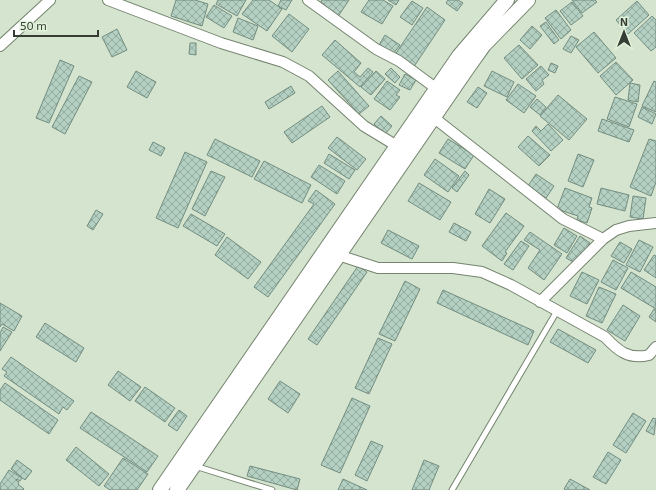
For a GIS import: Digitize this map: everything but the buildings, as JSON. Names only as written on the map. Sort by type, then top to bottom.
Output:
[{"type":"main road","points":[[160,490],[459,56],[507,0]]},
{"type":"main road","points":[[177,490],[484,45],[528,0]]},
{"type":"street","points":[[0,46],[50,0]]},
{"type":"street","points":[[108,0],[186,31],[283,62],[309,76],[364,126],[397,146]]},
{"type":"street","points":[[308,0],[376,49],[404,64],[437,89]]},
{"type":"street","points":[[433,117],[563,219],[603,239]]},
{"type":"street","points":[[540,302],[603,239],[616,230],[629,226],[656,223]]},
{"type":"street","points":[[338,255],[378,268],[454,268],[482,272],[511,285],[605,337],[618,350],[630,356],[649,355],[656,347]]},
{"type":"lane","points":[[452,490],[557,311]]},
{"type":"lane","points":[[194,466],[272,490]]}]
